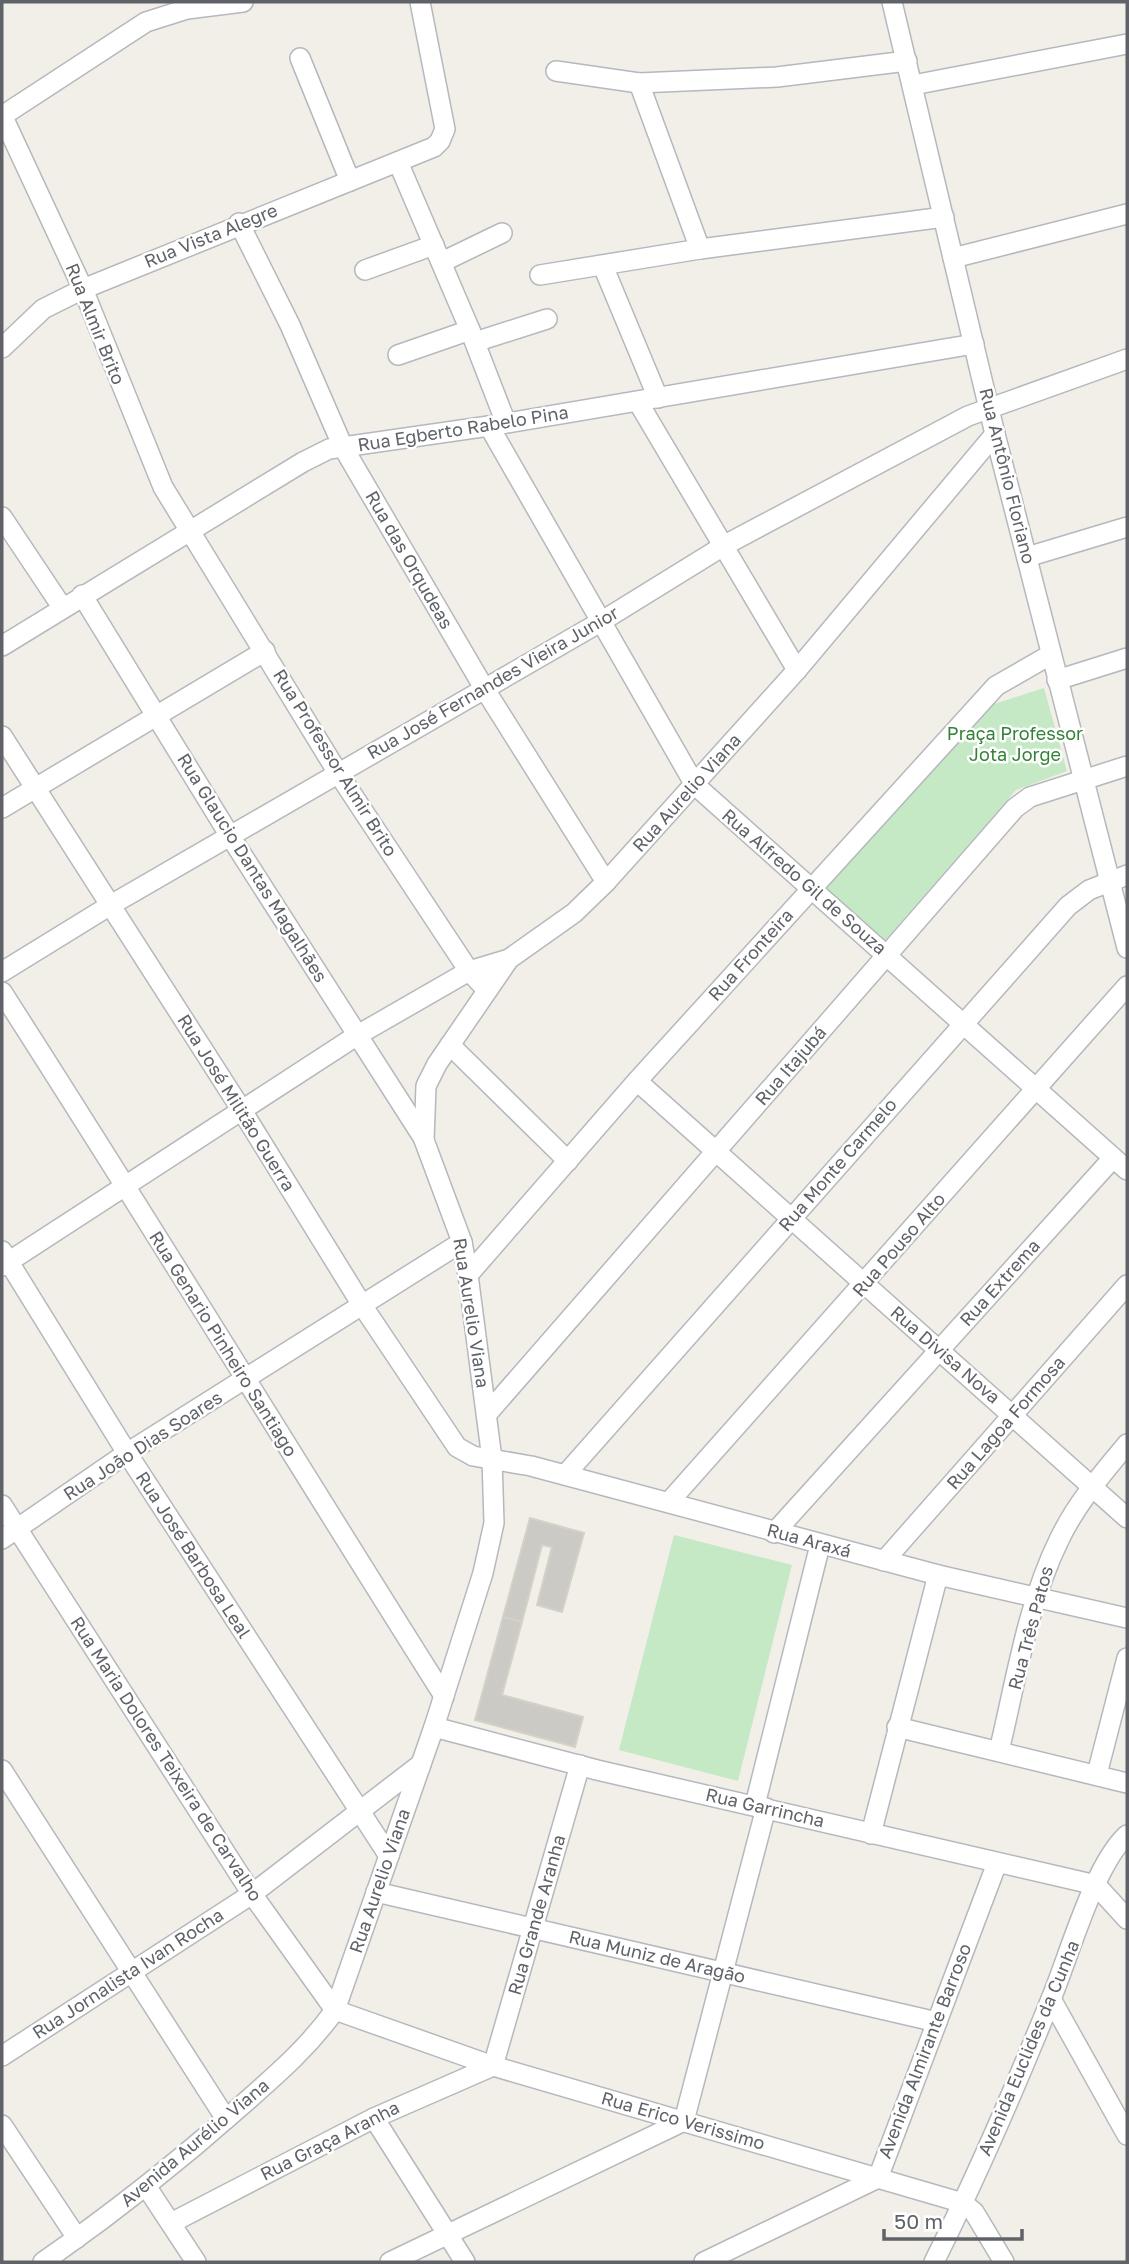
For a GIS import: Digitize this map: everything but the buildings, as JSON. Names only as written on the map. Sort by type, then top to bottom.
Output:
[{"type":"street","points":[[2,116],[146,22],[187,9],[243,2]]},
{"type":"street","name":"Rua Vista Alegre","points":[[2,348],[43,309],[83,289],[239,223],[434,147],[445,129],[420,2]]},
{"type":"street","name":"Rua Antônio Floriano","points":[[892,2],[1050,655],[1085,779],[1119,878],[1127,948]]},
{"type":"street","points":[[913,85],[1127,44]]},
{"type":"street","points":[[300,58],[350,181]]},
{"type":"street","points":[[556,71],[639,83],[777,78],[907,61]]},
{"type":"street","points":[[639,83],[701,249]]},
{"type":"street","name":"Rua Almir Brito","points":[[2,116],[83,289],[151,464],[190,532]]},
{"type":"street","name":"Rua Alfredo Gil de Souza","points":[[398,162],[472,336],[498,425],[602,621],[695,785],[964,1022],[1120,1164]]},
{"type":"street","points":[[953,258],[1127,214]]},
{"type":"street","points":[[540,275],[701,249],[944,217]]},
{"type":"street","name":"Rua das Orqudeas","points":[[239,223],[290,325],[343,447],[484,688],[606,882]]},
{"type":"street","points":[[365,270],[438,253],[502,233]]},
{"type":"street","points":[[603,266],[658,398]]},
{"type":"street","points":[[398,355],[547,319]]},
{"type":"street","name":"Rua Egberto Rabelo Pina","points":[[2,646],[303,462],[330,449],[498,425],[974,344]]},
{"type":"street","name":"Rua José Fernandes Vieira Junior","points":[[2,972],[110,906],[602,621],[725,545],[990,407],[1127,359]]},
{"type":"street","points":[[638,401],[797,670]]},
{"type":"street","name":"Rua Aurelio Viana","points":[[335,2010],[434,1727],[492,1539],[495,1500],[487,1458],[486,1414],[468,1275],[462,1242],[424,1140],[426,1086],[486,989],[509,959],[574,913],[606,882],[797,670],[995,434]]},
{"type":"street","points":[[2,517],[62,607]]},
{"type":"street","points":[[1027,557],[1127,527]]},
{"type":"street","name":"Rua Professor Almir Brito","points":[[190,532],[338,773],[469,971],[486,989]]},
{"type":"street","name":"Rua Glaucio Dantas Magalhães","points":[[82,595],[230,836],[424,1140]]},
{"type":"street","points":[[2,807],[265,651]]},
{"type":"street","name":"Rua Fronteira","points":[[468,1275],[637,1081],[996,686],[1050,655]]},
{"type":"street","points":[[1057,680],[1127,658]]},
{"type":"street","name":"Rua José Militão Guerra","points":[[2,736],[447,1435],[466,1453],[487,1458]]},
{"type":"street","name":"Rua Itajubá","points":[[486,1414],[1015,807],[1030,797],[1127,766]]},
{"type":"street","name":"Rua Monte Carmelo","points":[[565,1475],[1068,906],[1079,896],[1119,878]]},
{"type":"street","points":[[4,1260],[356,1036],[469,971],[509,959]]},
{"type":"street","name":"Rua Pouso Alto","points":[[669,1502],[1127,986]]},
{"type":"street","name":"Rua Genario Pinheiro Santiago","points":[[2,992],[444,1696]]},
{"type":"street","points":[[450,1045],[568,1161]]},
{"type":"street","name":"Rua Divisa Nova","points":[[637,1081],[864,1285],[1093,1484],[1127,1518]]},
{"type":"street","name":"Rua Extrema","points":[[774,1532],[940,1350],[1120,1164]]},
{"type":"street","name":"Rua João Dias Soares","points":[[10,1534],[127,1454],[462,1242]]},
{"type":"street","name":"Rua José Barbosa Leal","points":[[4,1260],[389,1856]]},
{"type":"street","name":"Rua Lagoa Formosa","points":[[884,1561],[1126,1290]]},
{"type":"street","name":"Rua Três Patos","points":[[999,1751],[1037,1596],[1059,1538],[1093,1484],[1127,1444]]},
{"type":"street","name":"Rua Araxá","points":[[487,1458],[565,1475],[938,1575],[1127,1618]]},
{"type":"street","name":"Rua Maria Dolores Teixeira de Carvalho","points":[[2,1505],[10,1534],[252,1894],[335,2010]]},
{"type":"street","points":[[390,2262],[684,2121],[723,1972],[820,1545]]},
{"type":"street","points":[[871,1834],[938,1575]]},
{"type":"street","points":[[1097,1774],[1127,1658]]},
{"type":"street","name":"Rua Garrincha","points":[[434,1727],[580,1765],[1096,1885]]},
{"type":"street","points":[[898,1727],[1127,1783]]},
{"type":"street","name":"Rua Jornalista Ivan Rocha","points":[[2,2056],[252,1894],[421,1764]]},
{"type":"street","name":"Rua Grande Aranha","points":[[493,2066],[580,1765]]},
{"type":"street","points":[[2,1770],[226,2119]]},
{"type":"street","name":"Avenida Euclides da Cunha","points":[[934,2262],[963,2203],[1051,1999],[1096,1885],[1119,1843],[1127,1835]]},
{"type":"street","name":"Avenida Almirante Barroso","points":[[704,2262],[878,2178],[996,1863]]},
{"type":"street","points":[[1096,1885],[1127,1919]]},
{"type":"street","name":"Rua Muniz de Aragão","points":[[376,1892],[936,2022]]},
{"type":"street","points":[[1051,1999],[1127,2135]]},
{"type":"street","name":"Rua Erico Verissimo","points":[[335,2010],[493,2066],[963,2203]]},
{"type":"street","name":"Avenida Aurélio Viana","points":[[43,2262],[146,2186],[226,2119],[305,2048],[335,2010]]},
{"type":"street","name":"Rua Graça Aranha","points":[[171,2223],[374,2118],[493,2066]]},
{"type":"street","points":[[374,2118],[465,2262]]},
{"type":"street","points":[[2,2125],[78,2238]]},
{"type":"street","points":[[146,2186],[196,2262]]},
{"type":"street","points":[[963,2203],[980,2220],[1003,2262]]},
{"type":"green space","name":"Praça Professor Jota Jorge","points":[[1044,688],[1067,771],[1016,790],[885,940],[825,887],[994,704]]},
{"type":"green space","points":[[674,1535],[792,1565],[738,1781],[619,1750]]}]
